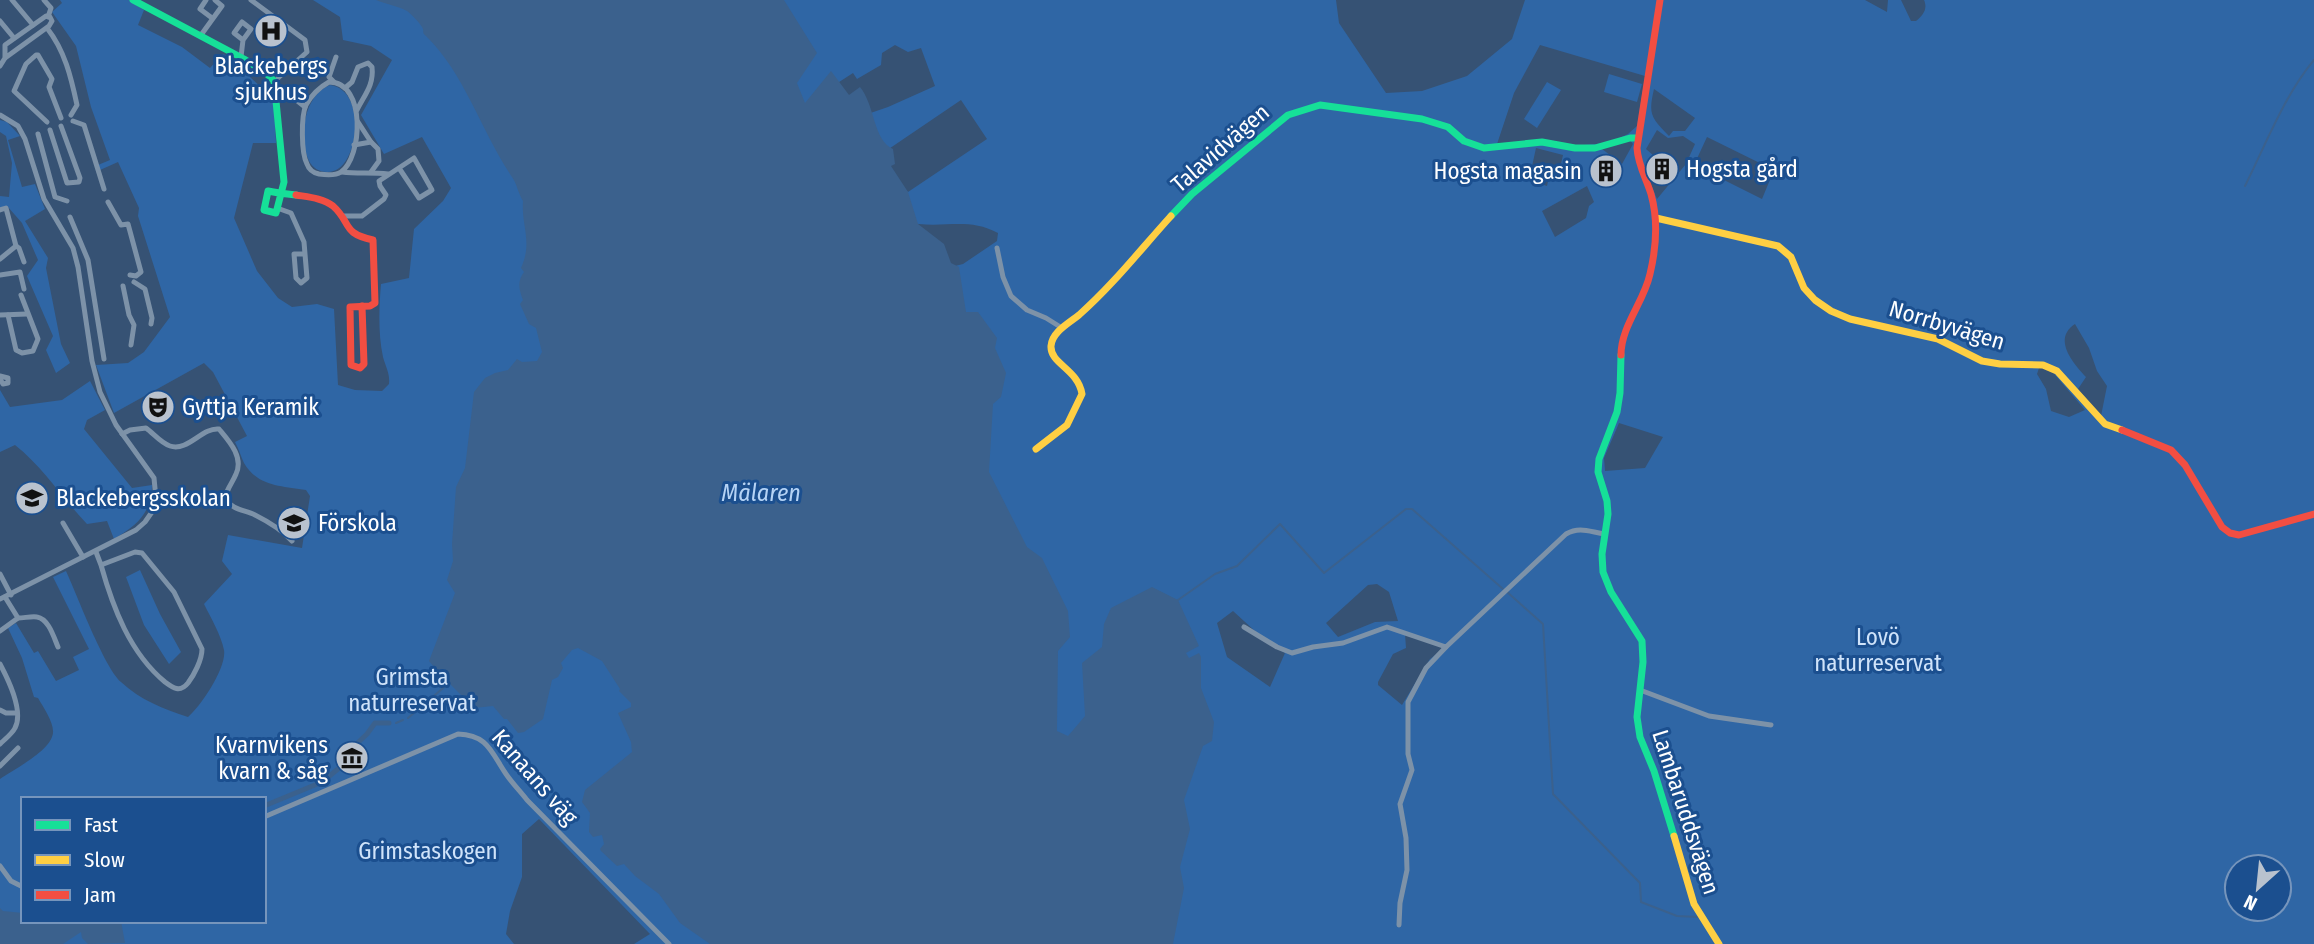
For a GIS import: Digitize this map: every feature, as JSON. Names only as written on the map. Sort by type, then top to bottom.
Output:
[{"type":"street","points":[[12,0],[33,25]]},
{"type":"street","points":[[0,69],[5,58],[5,45],[48,17],[51,8],[44,0]]},
{"type":"street","points":[[133,0],[241,57],[277,81],[305,107]]},
{"type":"street","points":[[206,0],[200,9],[212,18]]},
{"type":"street","points":[[201,35],[222,6],[215,0]]},
{"type":"street","points":[[251,0],[305,40],[307,52],[277,81],[284,182],[281,194],[277,208],[276,213],[264,210],[268,191],[281,194],[328,203],[342,216],[349,232],[373,240],[374,243],[375,303],[350,307],[351,365],[360,368],[364,364],[362,306]]},
{"type":"street","name":"Lambaruddsvägen","points":[[1660,0],[1638,138],[1638,162],[1650,192],[1656,218],[1650,276],[1622,342],[1617,412],[1599,459],[1598,472],[1608,514],[1602,554],[1603,572],[1611,592],[1642,641],[1643,662],[1637,718],[1640,737],[1654,771],[1694,904],[1718,944]]},
{"type":"street","points":[[5,58],[47,28],[52,21],[48,17]]},
{"type":"street","points":[[0,21],[14,38]]},
{"type":"street","points":[[47,28],[65,57],[77,105],[72,118],[84,125],[104,189]]},
{"type":"street","points":[[241,57],[243,40]]},
{"type":"street","points":[[47,122],[14,93],[26,64],[36,55],[52,79],[49,87],[61,118]]},
{"type":"street","points":[[336,57],[329,77],[345,88],[357,110],[358,120],[354,145],[342,172]]},
{"type":"street","points":[[345,88],[352,82],[358,67],[368,63],[372,67],[373,79],[357,110]]},
{"type":"street","points":[[334,82],[329,82],[319,89],[305,107],[302,133],[306,163],[311,171],[317,173],[388,174]]},
{"type":"street","name":"Talavidvägen","points":[[1062,328],[1091,304],[1192,194],[1277,123],[1299,110],[1320,105],[1422,119],[1448,127],[1464,141],[1484,148],[1542,142],[1576,148],[1595,148],[1638,138]]},
{"type":"street","points":[[0,116],[19,126],[44,199],[73,248],[92,361],[100,392],[122,434],[154,478],[156,499],[145,522],[136,530],[5,597]]},
{"type":"street","points":[[358,120],[380,156],[377,166],[371,172]]},
{"type":"street","points":[[50,130],[67,183],[79,182],[80,178],[61,127]]},
{"type":"street","points":[[38,134],[54,197],[67,201]]},
{"type":"street","points":[[354,145],[371,142]]},
{"type":"street","points":[[342,216],[362,216],[384,199],[386,195],[379,181],[414,158],[432,190],[419,198],[399,168]]},
{"type":"street","points":[[108,202],[121,225],[128,224],[141,272],[136,276],[130,275]]},
{"type":"street","points":[[0,210],[6,208],[16,246],[24,262]]},
{"type":"street","points":[[277,208],[291,213],[304,242],[306,254],[307,278],[302,283],[296,278],[294,254],[306,254]]},
{"type":"street","points":[[70,217],[88,260],[104,359]]},
{"type":"street","name":"Norrbyvägen","points":[[1656,218],[1778,246],[1791,257],[1804,288],[1815,300],[1850,319],[1938,339],[1982,361],[2049,366],[2070,384],[2105,424],[2171,450],[2185,465],[2222,527],[2230,533],[2239,535],[2314,514]]},
{"type":"street","points":[[0,259],[16,246]]},
{"type":"street","points":[[997,248],[1003,277],[1012,296],[1027,310],[1062,328],[1052,341],[1052,352],[1058,363],[1079,382],[1082,394],[1067,425],[1036,449]]},
{"type":"street","points":[[0,275],[20,272],[27,314],[32,318],[38,339],[33,351],[22,354],[16,349],[8,315]]},
{"type":"street","points":[[134,282],[145,289],[151,324]]},
{"type":"street","points":[[123,286],[134,325],[131,345]]},
{"type":"street","points":[[0,315],[27,314]]},
{"type":"street","points":[[122,434],[146,428],[168,445],[175,447],[190,442],[213,428],[219,429],[236,451],[238,468],[225,496],[228,504],[279,528],[292,541]]},
{"type":"street","points":[[63,523],[83,558]]},
{"type":"street","points":[[1399,925],[1400,903],[1407,870],[1406,838],[1400,804],[1412,770],[1408,754],[1408,702],[1426,668],[1566,534],[1582,528],[1605,534]]},
{"type":"street","points":[[96,552],[110,599],[141,659],[150,670],[173,688],[179,690],[186,687],[202,655],[202,649],[174,592],[138,552],[101,565]]},
{"type":"street","points":[[0,574],[5,597]]},
{"type":"street","points":[[0,591],[18,618]]},
{"type":"street","points":[[0,631],[18,618],[38,617],[50,629],[58,648]]},
{"type":"street","points":[[1244,627],[1292,653],[1343,643],[1387,627],[1446,647]]},
{"type":"street","points":[[0,664],[11,685],[16,713],[16,726],[0,744]]},
{"type":"street","points":[[1640,690],[1709,716],[1772,725]]},
{"type":"street","points":[[0,718],[3,711],[16,713]]},
{"type":"street","name":"Kanaans väg","points":[[266,816],[458,734],[475,735],[490,747],[506,775],[527,800],[651,929],[669,944]]},
{"type":"street","points":[[0,766],[18,748]]},
{"type":"street","points":[[0,866],[11,881],[21,886]]},
{"type":"green space","name":"Grimsta naturreservat","points":[[60,0],[139,0],[136,5],[144,10],[138,25],[182,47],[210,68],[223,54],[250,68],[250,77],[263,89],[273,83],[276,143],[253,143],[234,218],[257,271],[278,298],[292,307],[317,304],[334,309],[338,385],[355,390],[382,391],[389,384],[389,380],[380,339],[381,284],[409,278],[414,229],[443,201],[451,188],[422,137],[384,154],[361,115],[392,60],[371,46],[343,40],[340,17],[313,0],[491,0],[823,944],[634,944],[650,934],[539,819],[522,834],[522,877],[510,911],[506,934],[514,944],[0,944],[0,779],[39,753],[51,740],[53,733],[48,715],[38,698],[34,697],[22,658],[8,628],[16,623],[34,653],[38,651],[56,681],[79,670],[73,657],[89,649],[53,577],[66,571],[99,647],[114,674],[144,699],[188,717],[212,686],[224,657],[221,638],[204,604],[232,574],[222,561],[228,535],[302,548],[310,496],[306,490],[263,481],[250,471],[235,442],[247,436],[213,372],[204,363],[114,413],[96,365],[128,363],[144,352],[170,317],[138,216],[139,208],[118,162],[100,170],[98,165],[110,160],[91,107],[76,46],[52,12],[62,3]]},
{"type":"green space","name":"Lovö naturreservat","points":[[553,0],[1336,0],[1339,23],[1386,93],[1422,91],[1467,76],[1512,39],[1525,0],[1865,0],[1887,12],[1888,0],[1901,0],[1911,21],[1916,21],[1924,12],[1924,0],[2314,0],[2314,944],[972,944]],"holes":[[[895,45],[908,52],[921,48],[935,86],[856,118],[836,84],[853,73],[857,79],[881,65],[882,53]],[[1540,45],[1645,76],[1637,126],[1628,134],[1609,143],[1571,146],[1541,141],[1497,144],[1514,93]],[[1654,89],[1695,118],[1685,131],[1673,131],[1669,136],[1652,115]],[[961,100],[987,139],[908,192],[874,159]],[[1657,130],[1668,138],[1683,136],[1695,144],[1686,164],[1657,199],[1644,167],[1654,156],[1646,149]],[[1707,137],[1774,170],[1762,199],[1694,165]],[[1629,139],[1633,144],[1622,164],[1602,149]],[[1536,148],[1563,155],[1559,173],[1550,173],[1547,186],[1529,180]],[[1587,186],[1594,202],[1589,206],[1586,218],[1555,237],[1542,211]],[[891,216],[919,224],[978,226],[998,233],[997,241],[963,264],[935,271]],[[2075,324],[2107,386],[2101,416],[2078,389],[2086,377],[2067,351],[2065,337]],[[2039,368],[2050,369],[2085,410],[2069,417],[2051,411],[2046,389],[2037,374]],[[1619,423],[1663,437],[1645,468],[1605,471],[1604,458]],[[1377,584],[1389,592],[1398,621],[1375,622],[1338,637],[1326,623],[1368,585]],[[1233,611],[1267,642],[1285,653],[1270,687],[1227,657],[1217,623]],[[1405,634],[1441,647],[1442,650],[1430,659],[1402,705],[1378,685],[1393,654],[1406,648]]]},
{"type":"green space","points":[[1609,74],[1642,84],[1637,102],[1604,92]]},
{"type":"green space","points":[[1547,82],[1561,90],[1537,128],[1524,119]]},
{"type":"green space","points":[[330,85],[342,90],[350,101],[355,115],[355,131],[346,160],[338,169],[327,172],[316,169],[309,161],[304,129],[314,98]]},
{"type":"green space","points":[[0,120],[7,122],[20,136],[8,140],[22,187],[35,184],[45,209],[25,221],[48,258],[46,268],[61,344],[70,363],[56,373],[46,350],[53,336],[27,276],[38,260],[22,223],[8,207],[0,208],[0,196],[9,197],[12,163],[6,136],[0,132]]},
{"type":"green space","points":[[90,381],[105,410],[87,420],[84,429],[132,488],[152,485],[146,511],[129,529],[114,539],[107,521],[87,524],[35,463],[15,445],[0,452],[0,390],[10,407],[62,400]]},
{"type":"green space","points":[[140,570],[181,652],[169,664],[144,625],[126,577]]},
{"type":"water","name":"Mälaren","points":[[376,0],[784,0],[817,53],[797,83],[805,103],[831,71],[849,95],[860,87],[882,138],[893,149],[895,164],[891,166],[908,192],[918,224],[944,244],[951,263],[959,267],[966,312],[978,312],[997,338],[995,348],[1006,373],[1001,397],[993,404],[989,472],[1027,547],[1042,558],[1068,611],[1070,637],[1058,651],[1057,731],[1068,736],[1085,716],[1082,663],[1102,647],[1104,624],[1111,608],[1152,587],[1178,600],[1199,646],[1186,653],[1189,658],[1199,653],[1201,657],[1201,688],[1214,722],[1212,741],[1203,746],[1184,800],[1190,829],[1180,867],[1184,888],[1173,944],[710,944],[680,923],[659,894],[624,864],[617,866],[601,851],[604,844],[602,835],[593,837],[589,832],[590,813],[582,802],[585,790],[632,752],[631,742],[618,713],[631,707],[631,703],[619,691],[602,661],[578,648],[572,650],[561,663],[563,668],[558,677],[552,680],[543,719],[518,733],[493,706],[474,708],[449,683],[447,671],[438,672],[429,661],[455,593],[447,580],[453,561],[456,487],[465,468],[474,392],[485,378],[508,370],[517,359],[522,362],[537,361],[542,352],[536,328],[529,324],[520,304],[523,300],[520,282],[524,272],[521,268],[526,242],[523,201],[515,183],[452,68],[424,34],[421,25],[407,11]]},
{"type":"water","points":[[0,908],[3,911],[21,913],[21,923],[121,923],[125,943],[88,944],[82,938],[81,932],[63,944],[0,944]]},
{"type":"waterway","points":[[2245,186],[2285,105],[2314,60]]},
{"type":"waterway","points":[[1178,600],[1215,574],[1237,566],[1280,524],[1324,573],[1406,509],[1412,509],[1503,589]]},
{"type":"waterway","points":[[1506,591],[1543,624],[1553,794],[1640,883],[1641,902],[1677,916],[1698,917]]},
{"type":"waterway","points":[[408,718],[449,683]]},
{"type":"waterway","points":[[396,723],[403,720]]},
{"type":"waterway","points":[[350,750],[375,723],[389,723]]},
{"type":"waterway","points":[[266,805],[322,782],[349,760]]},
{"type":"traffic: fast","points":[[133,0],[244,59],[274,81],[284,182],[276,213],[264,210],[268,191],[278,193],[282,193],[296,195]]},
{"type":"traffic: fast","points":[[1171,216],[1192,194],[1288,115],[1320,105],[1422,119],[1448,127],[1464,141],[1484,148],[1542,142],[1575,148],[1595,148],[1638,138]]},
{"type":"traffic: fast","points":[[1621,355],[1617,412],[1599,459],[1598,472],[1608,514],[1602,554],[1603,572],[1611,592],[1642,641],[1643,662],[1637,717],[1640,737],[1654,771],[1674,836]]},
{"type":"traffic: slow","points":[[1036,449],[1067,425],[1082,394],[1075,378],[1052,352],[1054,336],[1104,292],[1171,216]]},
{"type":"traffic: slow","points":[[1656,218],[1778,246],[1791,257],[1804,288],[1815,300],[1850,319],[1938,339],[1982,361],[2043,365],[2057,371],[2105,424],[2122,430]]},
{"type":"traffic: slow","points":[[1674,836],[1694,904],[1719,944]]},
{"type":"traffic: jam","points":[[1621,355],[1625,334],[1647,284],[1655,244],[1653,204],[1637,148],[1660,0]]},
{"type":"traffic: jam","points":[[296,195],[329,203],[339,212],[351,231],[373,240],[375,303],[370,306],[350,307],[351,365],[360,368],[364,364],[362,306]]},
{"type":"traffic: jam","points":[[2122,430],[2171,450],[2185,465],[2222,527],[2230,533],[2239,535],[2314,514]]},
{"type":"place","name":"Blackebergs sjukhus","points":[[271,31]]},
{"type":"place","name":"Hogsta gård","points":[[1662,169]]},
{"type":"place","name":"Hogsta magasin","points":[[1606,171]]},
{"type":"place","name":"Gyttja Keramik","points":[[158,407]]},
{"type":"place","name":"Blackebergsskolan","points":[[32,498]]},
{"type":"place","name":"Förskola","points":[[294,523]]},
{"type":"place","name":"Kvarnvikens kvarn & såg","points":[[352,758]]},
{"type":"park label","name":"Grimstaskogen","points":[[428,851]]}]
